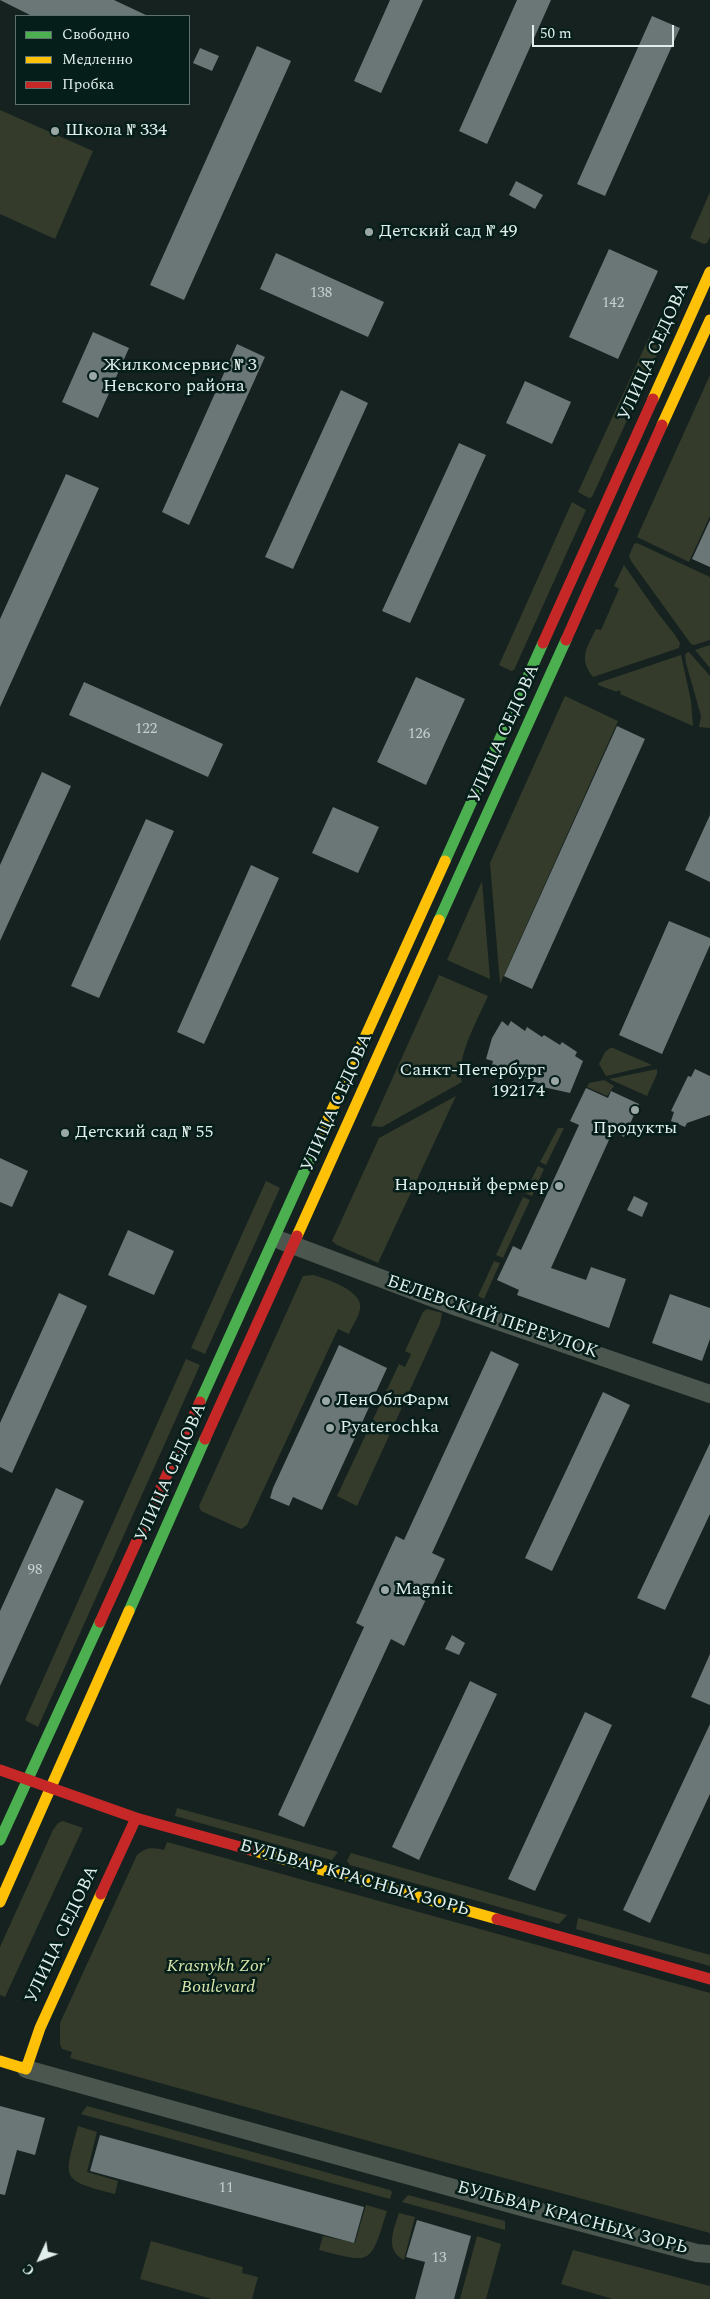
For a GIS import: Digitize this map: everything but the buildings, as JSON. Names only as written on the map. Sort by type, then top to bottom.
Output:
[{"type":"main road","name":"УЛИЦА СЕДОВА","points":[[0,1840],[275,1238],[710,272]]},
{"type":"main road","name":"УЛИЦА СЕДОВА","points":[[0,1902],[293,1245],[710,320]]},
{"type":"main road","name":"БУЛЬВАР КРАСНЫХ ЗОРЬ","points":[[0,1770],[136,1818],[710,1979]]},
{"type":"main road","name":"УЛИЦА СЕДОВА","points":[[26,2069],[40,2028],[136,1818]]},
{"type":"main road","name":"БУЛЬВАР КРАСНЫХ ЗОРЬ","points":[[0,2061],[26,2069]]},
{"type":"street","name":"БЕЛЕВСКИЙ ПЕРЕУЛОК","points":[[275,1238],[456,1307],[710,1394]]},
{"type":"street","name":"БУЛЬВАР КРАСНЫХ ЗОРЬ","points":[[26,2069],[536,2211],[697,2253],[710,2254]]},
{"type":"green space","points":[[0,110],[93,151],[55,239],[0,214]]},
{"type":"green space","points":[[710,192],[710,237],[707,243],[704,244],[690,238]]},
{"type":"green space","points":[[657,320],[670,326],[592,497],[589,498],[578,492]]},
{"type":"green space","points":[[710,375],[710,516],[689,562],[637,537]]},
{"type":"green space","points":[[572,502],[586,510],[514,670],[511,671],[499,665]]},
{"type":"green space","points":[[637,543],[710,577],[710,640],[694,645],[691,644],[631,561],[629,556],[634,544]]},
{"type":"green space","points":[[624,565],[675,635],[680,643],[679,648],[593,677],[586,664],[586,653],[596,629],[601,630],[619,589],[614,586]]},
{"type":"green space","points":[[710,645],[710,668],[695,650]]},
{"type":"green space","points":[[689,652],[710,676],[710,728],[699,727],[701,716],[686,663],[685,654]]},
{"type":"green space","points":[[681,655],[691,701],[693,726],[620,694],[621,692],[618,690],[617,692],[598,685],[598,683]]},
{"type":"green space","points":[[565,696],[618,721],[500,984],[490,863]]},
{"type":"green space","points":[[482,881],[490,979],[447,960]]},
{"type":"green space","points":[[439,975],[488,996],[464,1051],[460,1073],[462,1082],[382,1127],[371,1126]]},
{"type":"green space","points":[[610,1048],[652,1065],[606,1076],[599,1064],[605,1052]]},
{"type":"green space","points":[[657,1069],[657,1074],[647,1096],[609,1079]]},
{"type":"green space","points":[[604,1080],[614,1086],[607,1096],[587,1087],[589,1083]]},
{"type":"green space","points":[[456,1096],[378,1263],[332,1241],[379,1138]]},
{"type":"green space","points":[[558,1128],[564,1128],[546,1165],[540,1162]]},
{"type":"green space","points":[[538,1166],[544,1169],[532,1196],[525,1193]]},
{"type":"green space","points":[[266,1181],[280,1188],[205,1354],[191,1348]]},
{"type":"green space","points":[[523,1197],[530,1200],[503,1258],[496,1255]]},
{"type":"green space","points":[[494,1261],[500,1263],[484,1299],[478,1296]]},
{"type":"green space","points":[[313,1275],[351,1291],[360,1303],[360,1309],[349,1334],[338,1329],[247,1525],[241,1529],[201,1511],[199,1506],[303,1276]]},
{"type":"green space","points":[[427,1309],[442,1313],[440,1324],[357,1506],[337,1496],[399,1364],[405,1367],[411,1354],[405,1351],[423,1312]]},
{"type":"green space","points":[[186,1359],[200,1365],[38,1727],[25,1720]]},
{"type":"green space","points":[[177,1808],[338,1852],[332,1860],[175,1816]]},
{"type":"green space","points":[[63,1821],[83,1828],[5,1997],[0,1995],[0,1947],[53,1830],[58,1823]]},
{"type":"green space","name":"Krasnykh Zor' Boulevard","points":[[167,1842],[710,1993],[710,2233],[437,2160],[70,2058],[72,2052],[62,2049],[60,2044],[60,2023],[137,1855],[143,1850],[150,1848],[164,1850]]},
{"type":"green space","points":[[351,1853],[567,1915],[559,1924],[350,1865],[347,1861]]},
{"type":"green space","points":[[578,1918],[710,1955],[710,1966],[576,1929]]},
{"type":"green space","points":[[87,2106],[390,2190],[392,2192],[390,2199],[81,2114]]},
{"type":"green space","points":[[78,2126],[97,2132],[87,2172],[118,2181],[115,2194],[84,2185],[70,2175],[70,2157]]},
{"type":"green space","points":[[408,2195],[505,2221],[505,2230],[402,2202]]},
{"type":"green space","points":[[366,2205],[387,2211],[377,2242],[367,2256],[360,2258],[350,2257],[319,2250],[323,2236],[355,2243]]},
{"type":"green space","points":[[399,2213],[415,2217],[404,2260],[394,2251],[392,2245],[393,2232]]},
{"type":"green space","points":[[477,2236],[501,2244],[486,2299],[460,2299]]},
{"type":"green space","points":[[151,2241],[243,2267],[242,2273],[258,2277],[252,2299],[212,2299],[140,2279]]},
{"type":"green space","points":[[573,2250],[710,2286],[710,2299],[613,2299],[561,2284]]},
{"type":"traffic: fast","points":[[439,920],[566,640]]},
{"type":"traffic: fast","points":[[445,861],[543,643]]},
{"type":"traffic: fast","points":[[200,1402],[323,1130]]},
{"type":"traffic: fast","points":[[129,1611],[205,1439]]},
{"type":"traffic: fast","points":[[0,1840],[100,1622]]},
{"type":"traffic: slow","points":[[653,399],[710,272]]},
{"type":"traffic: slow","points":[[662,425],[710,320]]},
{"type":"traffic: slow","points":[[323,1130],[445,861]]},
{"type":"traffic: slow","points":[[297,1236],[439,920]]},
{"type":"traffic: slow","points":[[0,1902],[129,1611]]},
{"type":"traffic: slow","points":[[251,1850],[497,1919]]},
{"type":"traffic: slow","points":[[0,2061],[26,2069],[40,2028],[101,1894]]},
{"type":"traffic: jam","points":[[543,643],[653,399]]},
{"type":"traffic: jam","points":[[566,640],[662,425]]},
{"type":"traffic: jam","points":[[205,1439],[297,1236]]},
{"type":"traffic: jam","points":[[100,1622],[200,1402]]},
{"type":"traffic: jam","points":[[0,1770],[136,1818],[251,1850]]},
{"type":"traffic: jam","points":[[101,1894],[136,1818]]},
{"type":"traffic: jam","points":[[497,1919],[710,1979]]},
{"type":"place","name":"Школа № 334","points":[[55,131]]},
{"type":"place","name":"Детский сад № 49","points":[[369,232]]},
{"type":"place","name":"Жилкомсервис № 3 Невского района","points":[[93,376]]},
{"type":"place","name":"Санкт-Петербург 192174","points":[[555,1081]]},
{"type":"place","name":"Продукты","points":[[635,1110]]},
{"type":"place","name":"Детский сад № 55","points":[[65,1133]]},
{"type":"place","name":"Народный фермер","points":[[559,1186]]},
{"type":"place","name":"ЛенОблФарм","points":[[326,1401]]},
{"type":"place","name":"Pyaterochka","points":[[330,1428]]},
{"type":"place","name":"Magnit","points":[[385,1590]]}]
